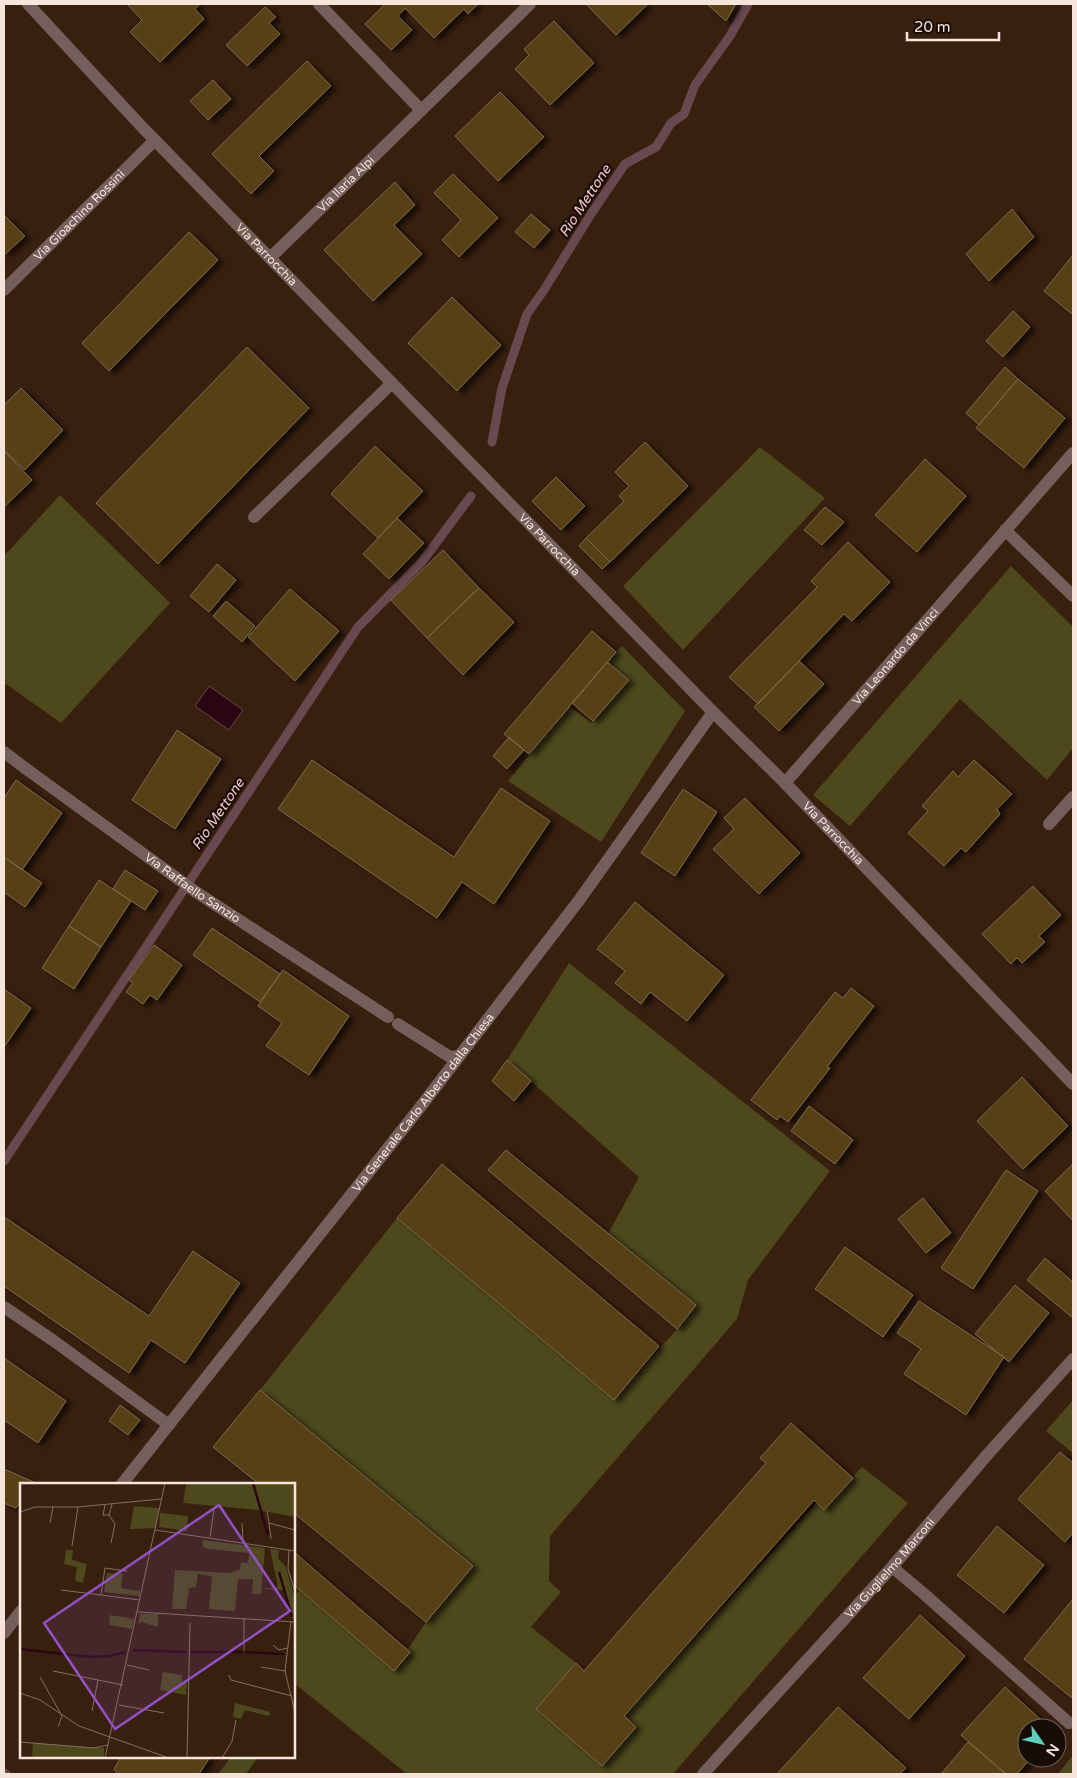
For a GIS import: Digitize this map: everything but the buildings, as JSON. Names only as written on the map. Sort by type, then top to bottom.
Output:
[{"type":"street","name":"Via Parrocchia","points":[[28,4],[155,140],[713,712],[785,783],[1073,1084]]},
{"type":"street","points":[[319,4],[421,110]]},
{"type":"street","name":"Via Ilaria Alpi","points":[[270,258],[530,4]]},
{"type":"street","name":"Via Gioachino Rossini","points":[[4,290],[155,140]]},
{"type":"street","points":[[254,517],[392,383]]},
{"type":"street","name":"Via Leonardo da Vinci","points":[[785,783],[1073,453]]},
{"type":"street","points":[[1005,530],[1073,596]]},
{"type":"street","name":"Via Generale Carlo Alberto dalla Chiesa","points":[[123,1483],[460,1056],[580,899],[713,712]]},
{"type":"street","name":"Via Raffaello Sanzio","points":[[4,752],[196,892],[450,1057],[460,1056]]},
{"type":"street","points":[[1049,824],[1073,797]]},
{"type":"street","points":[[4,1306],[169,1425]]},
{"type":"street","name":"Via Guglielmo Marconi","points":[[708,1773],[892,1567],[1073,1359]]},
{"type":"street","points":[[892,1567],[923,1592],[1068,1723]]},
{"type":"street","points":[[4,1633],[20,1612]]},
{"type":"shaded area","points":[[760,447],[825,498],[683,650],[623,586]]},
{"type":"shaded area","points":[[60,495],[170,603],[61,723],[6,684],[4,686],[4,556]]},
{"type":"shaded area","points":[[1011,566],[1073,627],[1073,748],[1047,780],[960,699],[850,826],[813,795]]},
{"type":"shaded area","points":[[622,646],[685,711],[601,842],[508,781],[569,706],[591,723],[628,680],[607,662]]},
{"type":"shaded area","points":[[209,686],[243,710],[229,730],[195,706]]},
{"type":"shaded area","points":[[569,963],[830,1171],[748,1280],[737,1319],[550,1536],[549,1581],[561,1592],[531,1627],[576,1663],[536,1709],[602,1766],[636,1727],[624,1716],[817,1503],[824,1509],[862,1467],[908,1503],[673,1774],[407,1774],[295,1684],[295,1596],[299,1590],[394,1670],[426,1622],[473,1566],[260,1390],[397,1218],[614,1400],[695,1306],[608,1234],[639,1177],[507,1060]]},
{"type":"shaded area","points":[[1073,1400],[1073,1453],[1046,1431]]},
{"type":"shaded area","points":[[1073,1755],[1073,1774],[1058,1774],[1063,1768],[1067,1768],[1067,1763]]},
{"type":"shaded area","points":[[230,1758],[257,1758],[246,1774],[218,1774]]},
{"type":"waterway","name":"Rio Mettone","points":[[492,442],[502,388],[527,314],[625,164],[656,147],[671,123],[684,114],[695,85],[730,36],[748,4]]},
{"type":"waterway","name":"Rio Mettone","points":[[4,1161],[358,627],[421,563],[471,496]]}]
